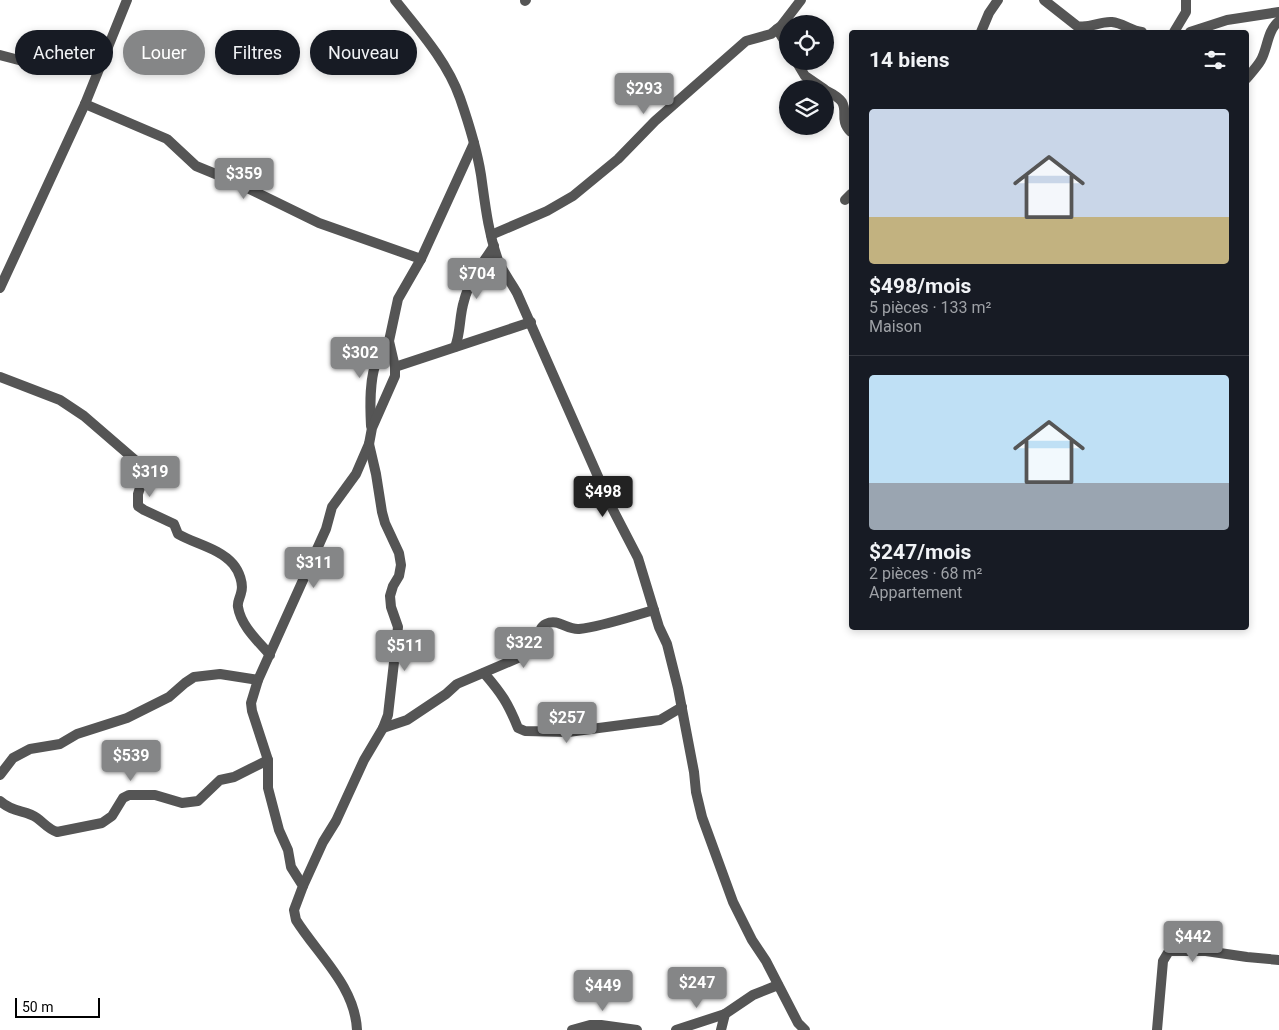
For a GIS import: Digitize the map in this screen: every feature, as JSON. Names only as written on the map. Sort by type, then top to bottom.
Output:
[{"type":"street","points":[[0,286],[85,104],[126,0]]},
{"type":"street","points":[[394,0],[432,48],[460,96],[474,143],[491,235],[499,262],[531,322],[563,400],[611,506],[638,558],[659,627],[667,644],[682,707],[702,817],[733,902],[798,1023],[805,1030]]},
{"type":"street","points":[[491,235],[547,212],[573,196],[618,159],[655,121],[746,41],[771,34],[777,29],[801,0]]},
{"type":"street","points":[[982,30],[989,13],[998,0]]},
{"type":"street","points":[[1044,0],[1077,26],[1090,27],[1099,23],[1112,22],[1137,30]]},
{"type":"street","points":[[1175,30],[1186,12],[1186,0]]},
{"type":"street","points":[[1196,30],[1227,20],[1279,12]]},
{"type":"street","points":[[1249,75],[1261,61],[1267,47],[1269,34],[1279,21]]},
{"type":"street","points":[[0,55],[15,59]]},
{"type":"street","points":[[801,70],[805,76],[811,80]]},
{"type":"street","points":[[834,95],[843,103],[846,126],[849,130]]},
{"type":"street","points":[[85,104],[167,140],[196,166],[235,182],[319,223],[421,259]]},
{"type":"street","points":[[372,428],[370,409],[373,376],[377,358],[388,341],[398,299],[421,259],[474,143]]},
{"type":"street","points":[[455,348],[460,336],[460,320],[464,300],[475,274],[494,246]]},
{"type":"street","points":[[395,367],[531,322]]},
{"type":"street","points":[[303,886],[291,867],[288,850],[282,840],[270,800],[268,760],[251,703],[258,680],[317,551],[332,507],[356,474],[369,444],[372,428],[395,376],[395,367],[388,341]]},
{"type":"street","points":[[0,377],[60,400],[84,416],[143,468],[144,475],[138,494],[138,506],[174,524],[178,534],[227,558],[234,565],[241,581],[242,591],[237,605],[240,615],[247,628],[270,655]]},
{"type":"street","points":[[357,1030],[357,1020],[338,975],[296,920],[294,910],[296,900],[323,842],[336,821],[357,779],[364,760],[383,728],[388,715],[398,627],[390,607],[390,596],[399,576],[400,565],[399,553],[383,517],[369,444]]},
{"type":"street","points":[[383,728],[407,720],[458,684],[524,655],[538,640],[540,629],[545,625],[559,623],[576,629],[604,624],[654,610]]},
{"type":"street","points":[[484,673],[510,706],[518,728],[525,731],[568,732],[660,720],[682,707]]},
{"type":"street","points":[[0,775],[14,758],[30,749],[60,744],[77,734],[127,718],[169,697],[185,682],[194,677],[220,674],[258,680]]},
{"type":"street","points":[[0,800],[6,806],[36,817],[47,827],[57,832],[102,823],[112,816],[122,798],[129,795],[155,794],[182,803],[198,800],[220,780],[234,777],[268,760]]},
{"type":"street","points":[[1158,1030],[1163,961],[1169,952],[1206,951],[1247,958],[1279,960]]},
{"type":"street","points":[[676,1030],[725,1014],[753,995],[778,985]]},
{"type":"street","points":[[721,1030],[725,1014]]},
{"type":"street","points":[[572,1030],[590,1025],[601,1025],[636,1030]]}]
